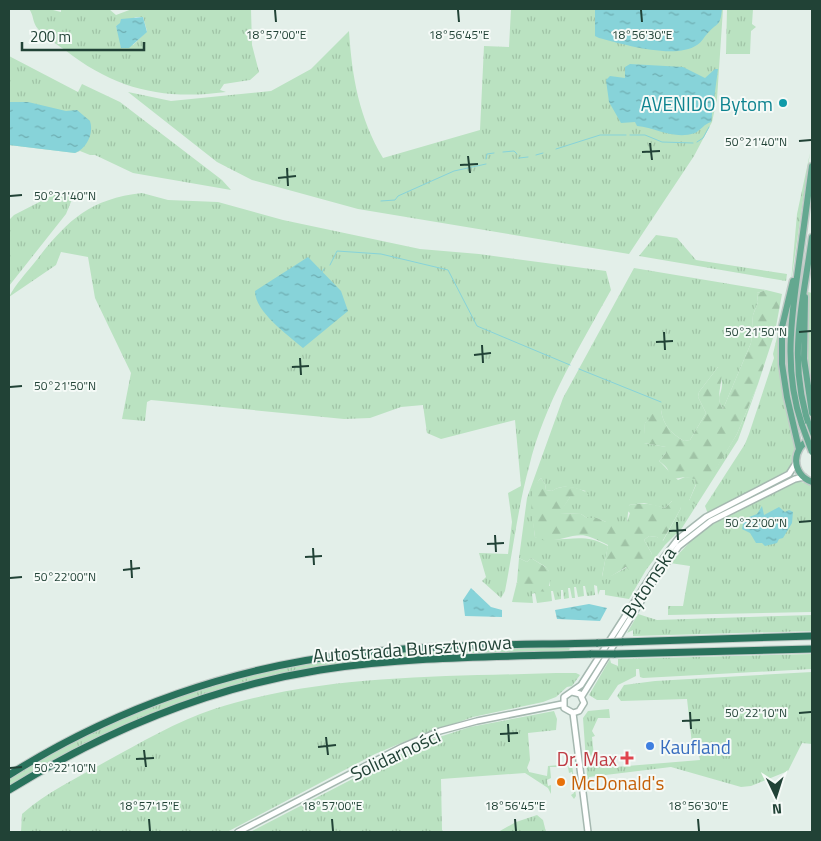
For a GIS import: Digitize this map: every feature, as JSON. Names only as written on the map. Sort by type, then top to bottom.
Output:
[{"type":"highway","name":"Autostrada Bursztynowa","points":[[9,774],[75,737],[148,704],[219,680],[285,664],[393,650],[812,636]]},
{"type":"highway","name":"Autostrada Bursztynowa","points":[[9,790],[97,740],[152,716],[220,692],[281,677],[344,667],[409,661],[591,654],[812,649]]},
{"type":"main road","points":[[812,166],[789,346],[793,390],[805,423],[812,435]]},
{"type":"main road","points":[[812,237],[797,347],[800,388],[805,423],[812,452]]},
{"type":"main road","points":[[801,241],[782,331],[784,384],[799,449],[796,463],[804,477],[812,482]]},
{"type":"main road","points":[[806,278],[804,359],[812,412]]},
{"type":"main road","points":[[799,449],[812,439]]},
{"type":"street","name":"Bytomska","points":[[572,692],[581,685],[658,565],[678,539],[706,517],[789,474],[796,463]]},
{"type":"street","name":"Bytomska","points":[[582,696],[655,579],[679,546],[711,521],[795,479],[804,477]]},
{"type":"street","points":[[572,692],[582,696],[583,706],[579,711],[573,713],[567,711],[562,704],[566,694],[572,692]]},
{"type":"street","name":"Solidarności","points":[[238,832],[402,747],[440,731],[477,721],[562,704]]},
{"type":"street","points":[[573,713],[588,832]]},
{"type":"green space","points":[[29,9],[49,9],[61,12],[61,9],[109,9],[116,15],[132,9],[251,9],[252,45],[259,72],[250,80],[224,84],[220,90],[226,92],[181,94],[141,89],[103,75],[54,43],[38,29]],"holes":[[[136,17],[143,17],[147,31],[133,45],[119,36],[116,26]]]},
{"type":"green space","points":[[511,9],[723,9],[717,99],[712,122],[694,156],[629,254],[358,209],[252,180],[217,162],[128,92],[171,101],[271,91],[311,69],[349,31],[352,65],[362,112],[383,158],[480,130],[484,46],[509,47]]},
{"type":"green space","points":[[727,9],[753,9],[752,24],[756,27],[751,31],[750,54],[726,54]]},
{"type":"green space","points":[[9,56],[78,92],[82,84],[120,102],[222,180],[231,190],[133,173],[95,155],[80,151],[75,153],[9,145]]},
{"type":"green space","points":[[810,153],[791,282],[797,214]]},
{"type":"green space","points":[[75,192],[66,214],[9,286],[9,220],[14,215],[55,194]]},
{"type":"green space","points":[[142,193],[168,200],[218,202],[283,220],[420,249],[479,254],[606,271],[611,290],[553,398],[536,444],[522,497],[505,591],[501,598],[482,581],[486,577],[479,553],[508,554],[512,522],[508,493],[521,486],[515,420],[441,439],[427,433],[423,405],[401,407],[370,418],[344,419],[151,400],[147,402],[145,421],[122,419],[131,373],[95,298],[88,257],[61,252],[56,265],[9,297],[46,248],[68,224],[93,207],[107,201]]},
{"type":"green space","points":[[656,235],[677,238],[696,260],[787,274],[786,281],[639,256]]},
{"type":"green space","points":[[634,268],[766,290],[757,293],[758,302],[753,315],[751,343],[723,409],[719,401],[722,380],[718,367],[699,392],[698,397],[706,413],[690,440],[684,441],[672,432],[664,420],[661,410],[645,423],[644,443],[666,447],[666,453],[659,461],[678,480],[685,477],[695,478],[696,484],[689,501],[705,486],[737,434],[758,384],[738,440],[682,528],[665,545],[646,570],[629,599],[605,595],[605,590],[600,590],[598,595],[597,586],[594,585],[595,595],[587,596],[585,586],[583,586],[584,596],[578,597],[576,587],[574,587],[575,598],[572,598],[570,588],[568,588],[569,598],[564,599],[563,590],[561,590],[561,599],[555,600],[553,591],[551,591],[552,601],[537,603],[535,593],[532,594],[533,603],[512,602],[517,582],[520,585],[550,586],[549,571],[545,567],[531,558],[527,562],[519,558],[527,498],[563,398]],"holes":[[[541,478],[546,490],[552,491],[564,487],[586,491],[570,497],[559,513],[581,514],[587,518],[597,518],[606,522],[627,522],[629,505],[644,503],[665,508],[672,501],[681,508],[663,541],[657,537],[649,536],[644,540],[652,554],[605,579],[602,576],[608,546],[589,539],[554,540],[535,537],[533,506],[535,489]]]},
{"type":"green space","points":[[766,290],[782,294],[775,332],[758,384],[737,434],[695,504],[689,501],[696,485],[695,479],[685,477],[668,480],[669,474],[667,469],[659,461],[666,453],[666,447],[644,443],[640,439],[644,434],[645,423],[657,408],[661,410],[666,424],[675,435],[684,441],[690,440],[706,413],[698,397],[699,392],[718,367],[721,369],[722,374],[719,400],[723,409],[751,343],[753,315],[758,302],[757,293]]},
{"type":"green space","points":[[808,292],[812,293],[812,400],[807,360]]},
{"type":"green space","points":[[781,320],[779,340],[780,371],[784,402],[795,442],[792,462],[789,469],[783,474],[708,514],[705,506],[745,444],[749,434],[774,358],[773,354]]},
{"type":"green space","points":[[541,478],[546,490],[552,491],[560,487],[570,487],[581,490],[589,495],[570,497],[560,513],[581,514],[587,518],[597,518],[606,522],[627,522],[630,513],[623,507],[629,505],[644,504],[665,508],[672,501],[677,501],[681,508],[662,542],[657,537],[649,536],[644,540],[652,554],[642,569],[629,570],[626,567],[605,580],[602,577],[608,545],[583,535],[548,541],[535,537],[531,506],[533,491]]},
{"type":"green space","points":[[798,481],[812,485],[812,612],[668,615],[668,606],[683,606],[690,566],[670,563],[692,537],[733,512]]},
{"type":"green space","points":[[519,558],[527,562],[531,558],[547,568],[551,575],[548,592],[523,590],[517,582]]},
{"type":"green space","points":[[638,614],[657,620],[812,615],[812,631],[633,636],[633,630],[627,633]]},
{"type":"green space","points":[[570,647],[569,652],[478,655],[275,676],[205,695],[137,720],[72,751],[9,787],[9,778],[74,740],[105,725],[169,699],[235,679],[337,658],[394,652]]},
{"type":"green space","points":[[812,654],[812,669],[643,678],[640,677],[639,669],[636,669],[636,676],[618,685],[608,700],[597,700],[589,695],[610,659],[611,663],[618,666],[618,659]]},
{"type":"green space","points":[[812,672],[812,744],[802,743],[788,771],[751,786],[741,787],[671,767],[589,777],[590,789],[588,789],[583,718],[588,711],[609,709],[610,718],[598,718],[592,731],[595,736],[592,737],[594,756],[602,758],[603,768],[700,760],[699,751],[692,744],[687,699],[621,701],[617,696],[624,685],[655,681]]},
{"type":"green space","points":[[576,673],[580,675],[572,686],[567,687],[556,697],[543,702],[473,717],[375,754],[227,832],[21,832],[22,814],[52,792],[159,733],[214,709],[298,689],[341,683],[427,677]]},
{"type":"green space","points":[[554,711],[557,719],[556,730],[528,733],[530,760],[527,768],[529,772],[547,776],[548,766],[572,764],[576,796],[574,799],[571,795],[574,793],[572,772],[569,773],[568,767],[550,767],[551,778],[547,780],[548,786],[551,785],[551,794],[548,788],[525,773],[441,779],[442,830],[444,832],[250,832],[424,742],[470,727]]},
{"type":"green space","points":[[537,815],[543,820],[546,832],[498,832],[516,822]]},
{"type":"water","points":[[595,9],[722,9],[718,24],[697,45],[676,51],[662,51],[634,47],[595,36]]},
{"type":"water","points":[[143,17],[147,32],[129,48],[121,48],[116,26],[120,23],[121,19]]},
{"type":"water","points":[[630,64],[683,67],[705,78],[715,69],[718,69],[711,122],[695,133],[687,135],[637,126],[635,122],[621,123],[609,102],[606,80],[610,76],[625,78],[625,67]]},
{"type":"water","points":[[9,102],[28,102],[66,111],[77,110],[90,121],[91,130],[86,144],[75,153],[9,145]]},
{"type":"water","points":[[308,257],[341,291],[348,311],[303,348],[266,315],[256,299],[255,291]]},
{"type":"water","points":[[762,506],[764,515],[779,507],[785,512],[789,510],[793,512],[792,523],[783,538],[779,539],[777,543],[765,546],[762,543],[756,543],[750,533],[742,529],[744,519],[757,514]]},
{"type":"water","points":[[471,588],[491,607],[502,610],[502,617],[465,616],[463,600]]},
{"type":"water","points":[[589,604],[607,608],[600,621],[557,619],[555,610]]},
{"type":"waterway","points":[[697,142],[703,138],[709,127]]},
{"type":"waterway","points":[[556,149],[600,135],[626,135]]},
{"type":"waterway","points":[[630,135],[645,135],[662,142],[693,143]]},
{"type":"waterway","points":[[503,152],[514,151],[517,154]]},
{"type":"waterway","points":[[486,159],[487,154],[494,153]]},
{"type":"waterway","points":[[536,155],[543,153]]},
{"type":"waterway","points":[[519,158],[528,157]]},
{"type":"waterway","points":[[381,201],[395,200],[398,196],[454,171],[486,164]]},
{"type":"waterway","points":[[330,265],[337,251],[381,254],[448,270],[477,326],[570,365]]},
{"type":"waterway","points":[[579,369],[661,402]]},
{"type":"place","name":"AVENIDO Bytom","points":[[783,103]]},
{"type":"place","name":"Kaufland","points":[[650,746]]},
{"type":"place","name":"Dr. Max","points":[[627,758]]},
{"type":"place","name":"McDonald's","points":[[561,782]]}]
